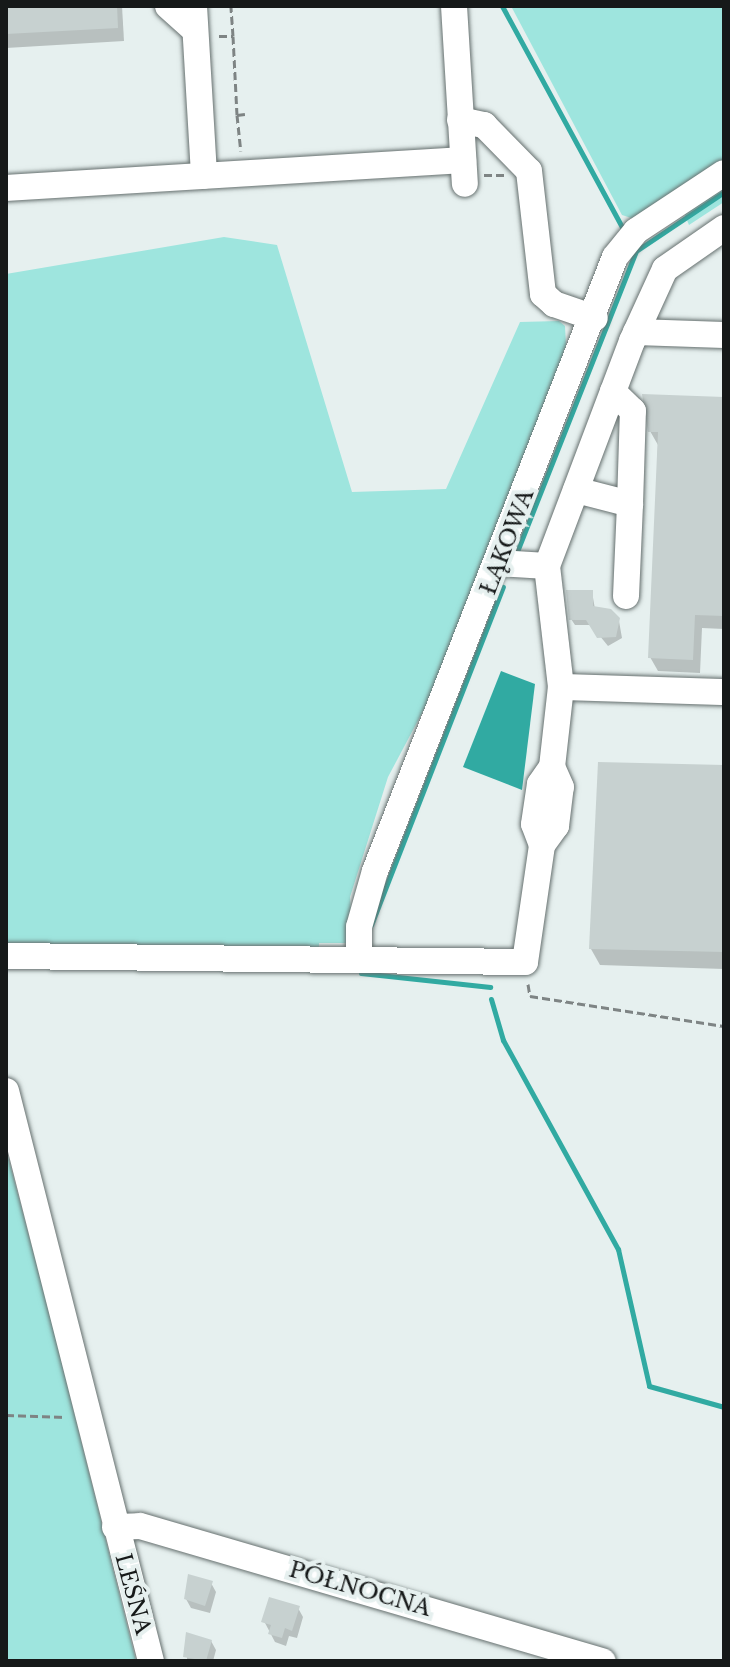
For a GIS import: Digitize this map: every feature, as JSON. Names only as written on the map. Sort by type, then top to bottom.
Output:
[{"type":"street","points":[[168,6],[199,24],[204,176]]},
{"type":"street","points":[[6,188],[248,173],[464,172],[454,6]]},
{"type":"street","points":[[460,120],[484,125],[529,171],[543,294],[554,304],[595,318]]},
{"type":"street","name":"ŁĄKOWA","points":[[359,958],[359,927],[371,884],[621,246],[724,173]]},
{"type":"street","points":[[6,956],[525,962],[542,845],[556,826],[560,792],[552,767],[561,687],[547,566],[636,332],[665,269],[724,228]]},
{"type":"street","points":[[636,332],[724,335]]},
{"type":"street","points":[[613,392],[633,411],[626,596]]},
{"type":"street","points":[[576,490],[630,504]]},
{"type":"street","points":[[498,563],[547,566]]},
{"type":"street","points":[[561,687],[724,692]]},
{"type":"street","name":"LEŚNA","points":[[6,1091],[151,1661]]},
{"type":"street","name":"PÓŁNOCNA","points":[[115,1527],[156,1531],[603,1661]]},
{"type":"path","points":[[231,6],[237,115],[248,173]]},
{"type":"path","points":[[232,18],[238,17]]},
{"type":"path","points":[[199,24],[233,36]]},
{"type":"path","points":[[235,65],[241,65]]},
{"type":"path","points":[[237,115],[245,114]]},
{"type":"path","points":[[464,172],[529,171]]},
{"type":"path","points":[[525,962],[530,996],[724,1026]]},
{"type":"path","points":[[6,1415],[88,1415]]},
{"type":"shaded area","points":[[511,6],[724,6],[724,159],[637,220],[622,215]]},
{"type":"shaded area","points":[[724,180],[724,202],[689,225],[682,208]]},
{"type":"shaded area","points":[[224,237],[277,245],[352,492],[446,489],[520,322],[559,321],[565,326],[566,345],[532,450],[439,681],[388,777],[350,897],[352,935],[347,943],[319,943],[319,948],[6,946],[6,274]]},
{"type":"shaded area","points":[[501,671],[535,684],[522,790],[463,767]]},
{"type":"shaded area","points":[[6,1149],[47,1304],[136,1661],[6,1661]]},
{"type":"building","points":[[6,6],[117,6],[118,28],[6,34]]},
{"type":"building","points":[[642,394],[724,397],[724,616],[695,615],[693,660],[648,658],[658,432],[648,432]]},
{"type":"building","points":[[566,590],[593,590],[593,606],[611,609],[620,618],[616,637],[597,638],[586,620],[569,620]]},
{"type":"building","points":[[598,762],[724,765],[724,952],[589,949]]},
{"type":"building","points":[[188,1574],[213,1581],[205,1606],[184,1599]]},
{"type":"building","points":[[269,1597],[300,1606],[292,1631],[285,1628],[282,1638],[268,1634],[271,1625],[261,1622]]},
{"type":"building","points":[[186,1632],[212,1640],[206,1661],[183,1657]]},
{"type":"waterway","points":[[502,6],[624,231]]},
{"type":"waterway","points":[[516,554],[636,251],[724,192]]},
{"type":"waterway","points":[[371,925],[503,587]]},
{"type":"waterway","points":[[361,973],[490,987]]},
{"type":"waterway","points":[[491,999],[503,1040],[618,1249],[649,1386],[724,1407]]}]
